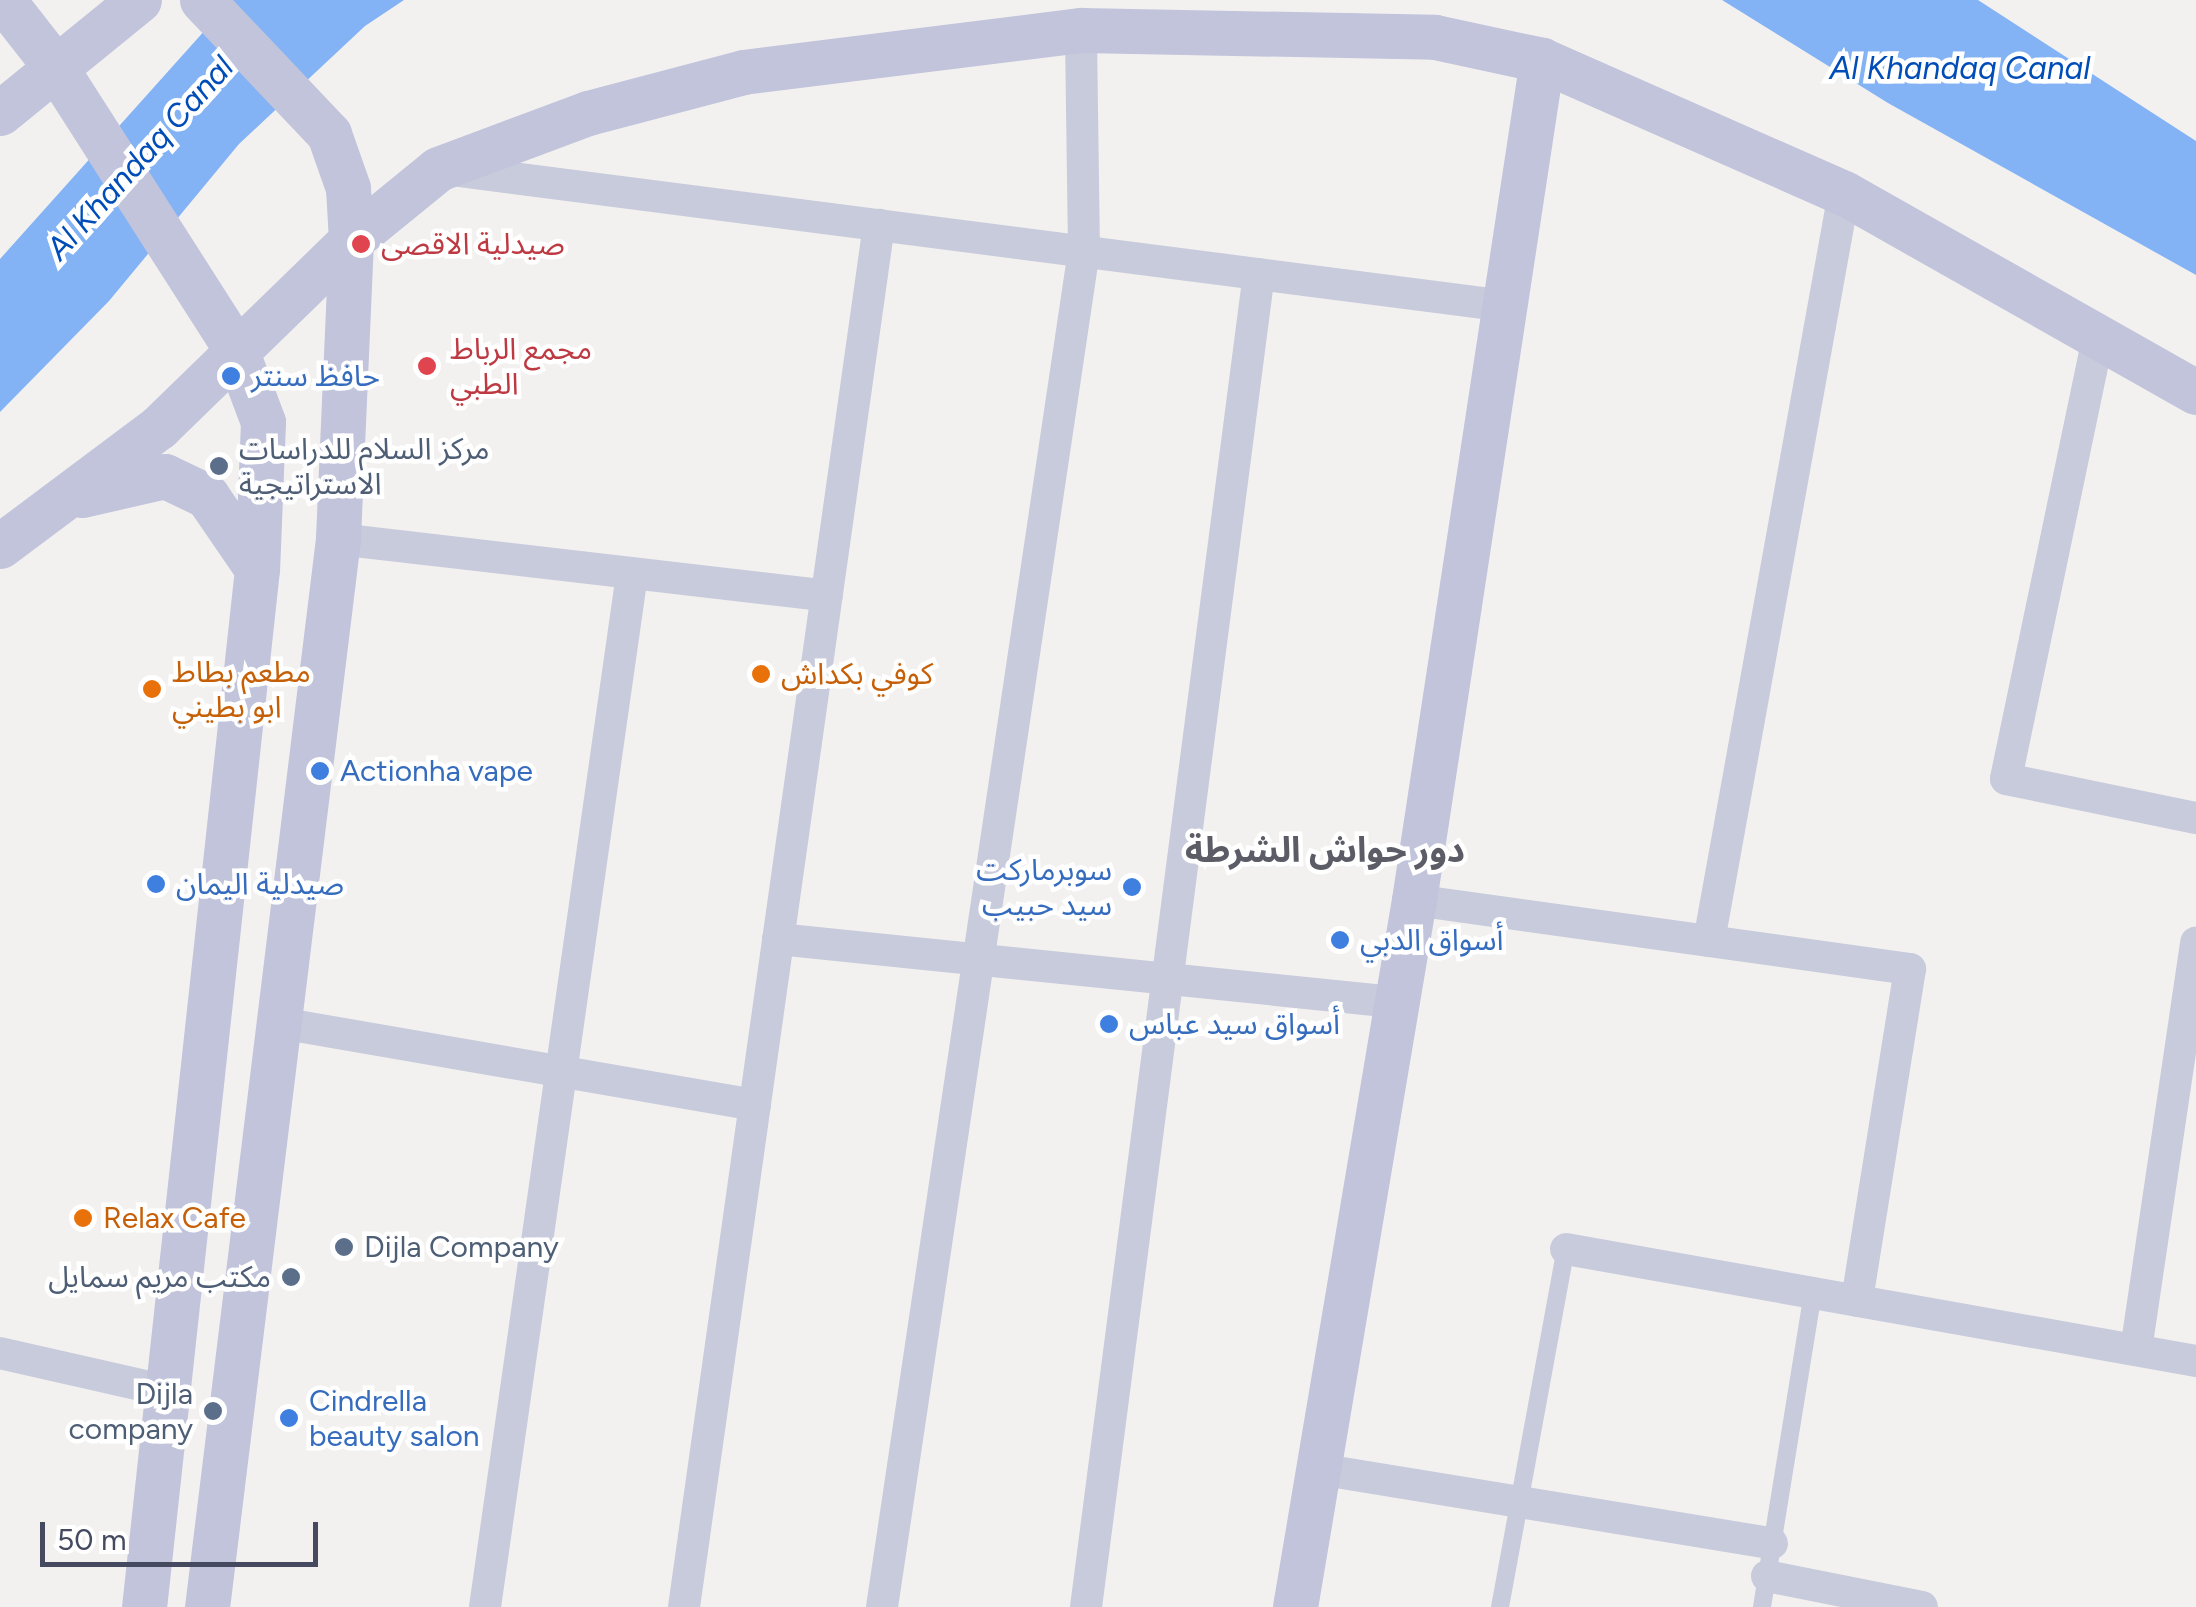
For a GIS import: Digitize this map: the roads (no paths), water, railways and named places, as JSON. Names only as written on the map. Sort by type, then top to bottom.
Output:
[{"type":"main road","points":[[3,0],[54,65],[236,350],[263,422],[257,569],[144,1607]]},
{"type":"main road","points":[[0,113],[54,65],[139,0]]},
{"type":"main road","points":[[205,2],[329,134],[348,188],[350,240],[338,539],[207,1607]]},
{"type":"main road","points":[[0,546],[160,427],[350,240],[438,168],[588,113],[743,72],[1081,30],[1436,37],[1542,60],[1844,193],[2196,392]]},
{"type":"main road","points":[[1294,1607],[1414,900],[1542,60]]},
{"type":"main road","points":[[60,501],[165,476],[207,496],[257,569]]},
{"type":"street","points":[[882,1607],[1084,251],[1081,30]]},
{"type":"street","points":[[438,168],[1507,306]]},
{"type":"street","points":[[1708,941],[1844,193]]},
{"type":"street","points":[[684,1607],[880,225]]},
{"type":"street","points":[[1086,1607],[1259,274]]},
{"type":"street","points":[[2098,338],[2006,780],[2196,818]]},
{"type":"street","points":[[338,539],[827,596]]},
{"type":"street","points":[[485,1607],[632,574]]},
{"type":"street","points":[[1414,900],[1910,969],[1856,1301]]},
{"type":"street","points":[[778,939],[1394,1002]]},
{"type":"street","points":[[2136,1350],[2196,942]]},
{"type":"street","points":[[280,1022],[755,1106]]},
{"type":"street","points":[[1566,1249],[2196,1361]]},
{"type":"street","points":[[0,1353],[167,1391]]},
{"type":"street","points":[[1318,1469],[1772,1543]]},
{"type":"street","points":[[1764,1591],[1916,1606]]},
{"type":"lane","points":[[1500,1607],[1566,1249]]},
{"type":"lane","points":[[1764,1591],[1813,1294]]},
{"type":"water","name":"Al Khandaq Canal","points":[[232,0],[404,0],[365,26],[239,144],[109,301],[0,412],[0,259]]},
{"type":"water","name":"Al Khandaq Canal","points":[[1722,0],[1978,0],[2196,141],[2196,275],[1888,103]]},
{"type":"place","name":"صيدلية الاقصى","points":[[361,244]]},
{"type":"place","name":"مجمع الرباط الطبي","points":[[427,366]]},
{"type":"place","name":"حافظ سنتر","points":[[231,376]]},
{"type":"place","name":"مركز السلام للدراسات الاستراتيجية","points":[[219,466]]},
{"type":"place","name":"كوفي بكداش","points":[[761,674]]},
{"type":"place","name":"مطعم بطاط ابو بطيني","points":[[152,689]]},
{"type":"place","name":"Actionha vape","points":[[320,771]]},
{"type":"place","name":"صيدلية اليمان","points":[[156,884]]},
{"type":"place","name":"سوبرماركت سيد حبيب","points":[[1132,887]]},
{"type":"place","name":"أسواق الدبي","points":[[1340,940]]},
{"type":"place","name":"أسواق سيد عباس","points":[[1109,1024]]},
{"type":"place","name":"Relax Cafe","points":[[83,1218]]},
{"type":"place","name":"Dijla Company","points":[[344,1247]]},
{"type":"place","name":"مكتب مريم سمايل","points":[[291,1277]]},
{"type":"place","name":"Dijla company","points":[[213,1411]]},
{"type":"place","name":"Cindrella beauty salon","points":[[289,1418]]},
{"type":"district","name":"دور حواش الشرطة","points":[[1325,850]]}]
